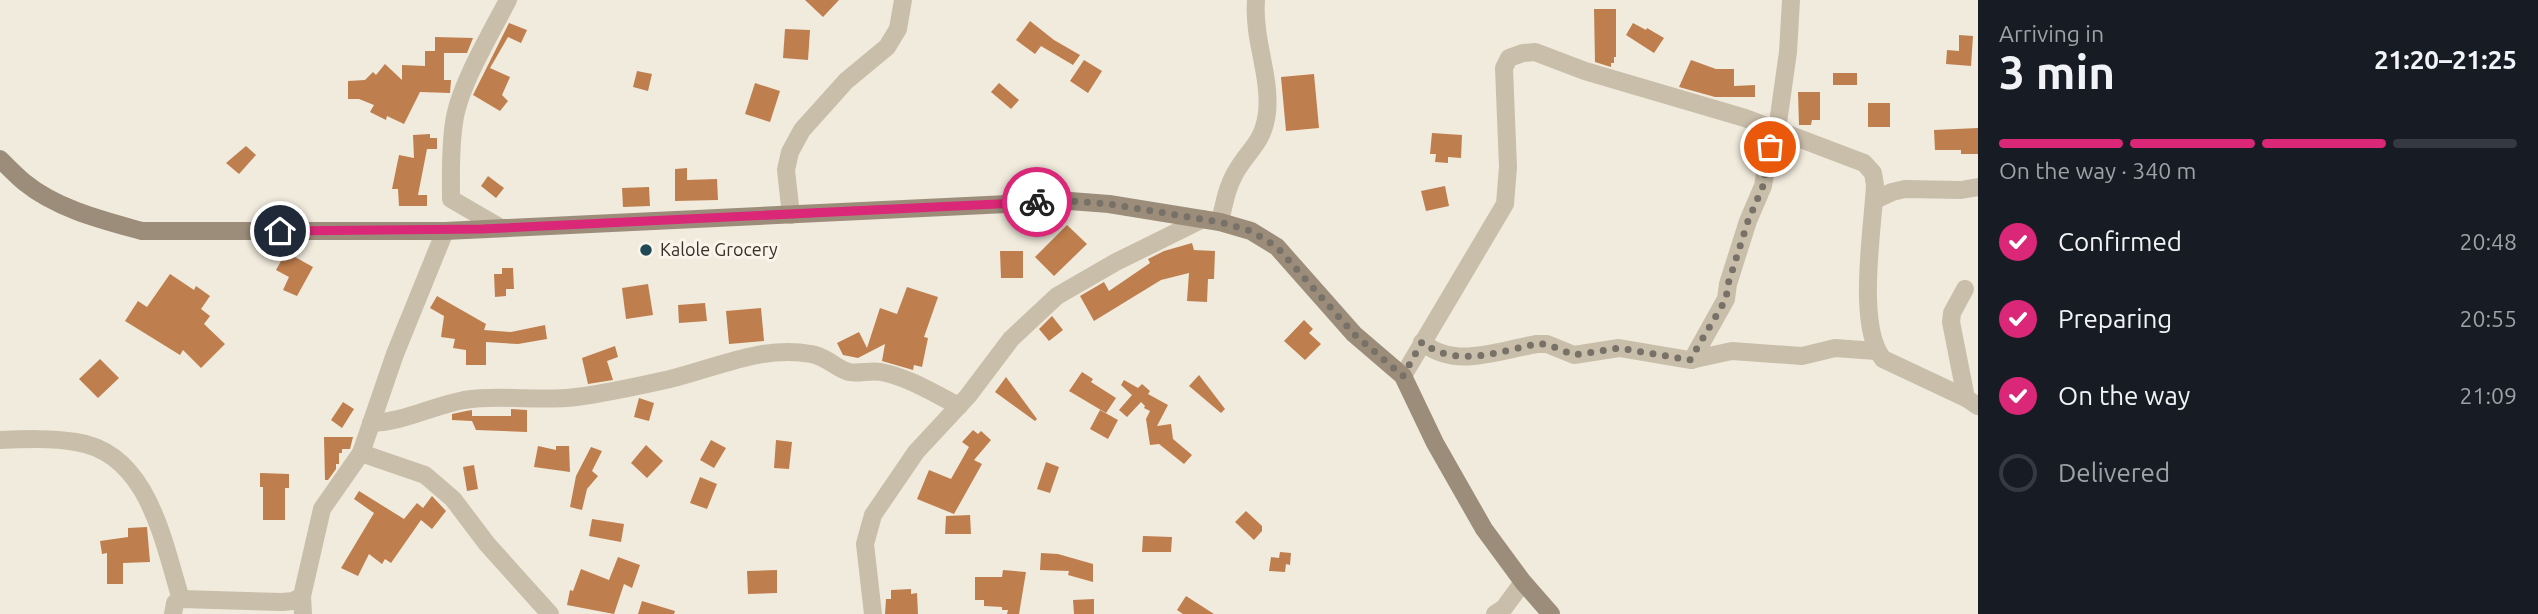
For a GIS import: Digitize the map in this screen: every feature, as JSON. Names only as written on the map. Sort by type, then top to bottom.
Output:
[{"type":"street","points":[[501,228],[451,199],[451,169],[454,121],[475,63],[508,0]]},
{"type":"street","points":[[791,215],[786,170],[790,152],[802,130],[846,81],[887,47],[898,29],[903,0]]},
{"type":"street","points":[[873,614],[865,544],[873,515],[916,452],[959,406],[1011,339],[1057,296],[1116,262],[1211,220],[1237,170],[1263,134],[1267,87],[1257,43],[1256,0]]},
{"type":"street","points":[[1692,360],[1726,299],[1728,284],[1748,221],[1763,186],[1788,52],[1791,0]]},
{"type":"street","points":[[1403,376],[1505,204],[1508,167],[1503,68],[1509,58],[1535,52],[1585,71],[1775,129],[1864,163],[1873,173],[1875,185],[1867,296],[1876,351],[1883,359],[1972,402]]},
{"type":"street","points":[[0,159],[25,183],[60,204],[97,219],[142,231],[445,231],[1070,201],[1109,204],[1211,220],[1251,231],[1277,247],[1354,334],[1403,376],[1434,443],[1484,529],[1523,582],[1551,614]]},
{"type":"street","points":[[1875,201],[1905,189],[1961,190],[1978,187]]},
{"type":"street","points":[[0,440],[78,442],[103,451],[125,467],[152,510],[177,607],[293,601],[303,605],[322,509],[361,453],[395,354],[445,231]]},
{"type":"street","points":[[1965,289],[1952,313],[1951,322],[1972,402]]},
{"type":"street","points":[[1422,342],[1434,352],[1472,357],[1537,344],[1547,344],[1574,355],[1619,348],[1692,360],[1732,351],[1802,356],[1835,348],[1876,351]]},
{"type":"street","points":[[371,423],[392,422],[439,406],[467,400],[492,397],[573,397],[672,378],[732,360],[786,352],[814,354],[852,373],[880,372],[902,379],[959,406]]},
{"type":"street","points":[[361,453],[425,475],[453,499],[487,544],[550,614]]},
{"type":"street","points":[[1495,614],[1504,608],[1523,582]]},
{"type":"building","points":[[805,0],[839,0],[823,17]]},
{"type":"building","points":[[1594,9],[1616,9],[1616,57],[1611,67],[1595,62]]},
{"type":"building","points":[[1030,21],[1054,40],[1080,55],[1073,65],[1041,46],[1035,54],[1016,40]]},
{"type":"building","points":[[509,23],[527,30],[521,43],[508,37],[490,68],[510,77],[502,95],[508,101],[500,111],[473,95]]},
{"type":"building","points":[[1633,23],[1664,38],[1654,53],[1626,35]]},
{"type":"building","points":[[785,29],[810,30],[808,60],[783,58]]},
{"type":"building","points":[[1959,35],[1973,36],[1971,66],[1946,64],[1947,50],[1959,51]]},
{"type":"building","points":[[435,37],[473,38],[467,53],[444,53],[444,80],[451,80],[450,93],[420,92],[404,124],[387,116],[386,120],[370,112],[374,105],[359,99],[348,99],[348,81],[365,80],[373,72],[376,75],[385,64],[402,80],[402,65],[425,66],[425,51],[435,51]]},
{"type":"building","points":[[1084,60],[1102,71],[1088,93],[1070,81]]},
{"type":"building","points":[[1691,60],[1716,69],[1734,69],[1734,86],[1755,85],[1755,97],[1715,97],[1679,87]]},
{"type":"building","points":[[637,71],[652,74],[648,91],[633,87]]},
{"type":"building","points":[[1833,73],[1857,73],[1857,85],[1833,85]]},
{"type":"building","points":[[1314,74],[1319,128],[1286,131],[1281,77]]},
{"type":"building","points":[[755,83],[780,91],[770,122],[745,114]]},
{"type":"building","points":[[999,83],[1019,100],[1011,109],[991,92]]},
{"type":"building","points":[[1798,92],[1820,92],[1820,120],[1812,120],[1811,125],[1799,125]]},
{"type":"building","points":[[1868,103],[1890,103],[1890,127],[1868,127]]},
{"type":"building","points":[[1978,128],[1978,154],[1961,154],[1961,150],[1935,150],[1934,130]]},
{"type":"building","points":[[1432,133],[1462,135],[1461,158],[1448,157],[1448,163],[1435,162],[1436,154],[1430,154]]},
{"type":"building","points":[[430,134],[430,138],[437,138],[437,149],[427,149],[418,195],[427,195],[427,206],[399,206],[398,189],[392,189],[399,155],[414,158],[413,135]]},
{"type":"building","points":[[246,146],[256,155],[239,174],[226,163]]},
{"type":"building","points":[[687,168],[687,180],[717,179],[718,200],[675,201],[675,169]]},
{"type":"building","points":[[488,176],[504,188],[496,198],[481,186]]},
{"type":"building","points":[[1445,186],[1449,206],[1426,211],[1421,191]]},
{"type":"building","points":[[649,187],[650,206],[623,207],[622,188]]},
{"type":"building","points":[[1067,225],[1087,244],[1054,276],[1035,257]]},
{"type":"building","points":[[1192,243],[1194,250],[1215,251],[1214,279],[1208,279],[1207,302],[1187,301],[1189,273],[1161,280],[1094,321],[1080,296],[1104,282],[1109,291],[1150,263],[1148,259]]},
{"type":"building","points":[[1000,251],[1023,251],[1023,278],[1001,278]]},
{"type":"building","points":[[286,252],[313,267],[297,296],[283,290],[289,277],[276,270]]},
{"type":"building","points":[[502,268],[513,268],[514,289],[506,289],[506,296],[495,297],[494,274],[502,274]]},
{"type":"building","points":[[170,274],[194,290],[196,286],[210,296],[201,309],[210,316],[204,324],[225,344],[201,368],[183,350],[180,355],[125,321],[138,301],[147,307]]},
{"type":"building","points":[[648,284],[653,315],[626,319],[622,288]]},
{"type":"building","points":[[907,287],[938,297],[924,337],[928,338],[922,367],[914,365],[913,370],[882,361],[885,344],[858,358],[843,355],[837,343],[859,332],[867,348],[880,308],[897,314]]},
{"type":"building","points":[[437,296],[486,324],[484,330],[511,332],[545,325],[547,339],[518,344],[486,342],[486,365],[466,365],[466,350],[453,348],[455,339],[441,337],[444,316],[430,308]]},
{"type":"building","points":[[705,303],[707,321],[679,323],[678,305]]},
{"type":"building","points":[[761,308],[764,341],[729,344],[726,311]]},
{"type":"building","points":[[1052,316],[1063,330],[1049,341],[1039,329]]},
{"type":"building","points":[[1304,320],[1313,329],[1309,333],[1321,344],[1305,360],[1284,341]]},
{"type":"building","points":[[615,346],[618,357],[607,361],[613,380],[588,384],[582,358]]},
{"type":"building","points":[[100,359],[119,378],[98,398],[79,379]]},
{"type":"building","points":[[1082,372],[1093,379],[1091,382],[1116,398],[1106,413],[1069,391]]},
{"type":"building","points":[[1199,375],[1225,409],[1221,413],[1189,386]]},
{"type":"building","points":[[1006,377],[1037,419],[1035,421],[995,392]]},
{"type":"building","points":[[1124,380],[1138,388],[1142,384],[1150,391],[1148,394],[1168,405],[1157,426],[1171,424],[1173,439],[1192,455],[1184,464],[1159,444],[1150,445],[1146,419],[1150,411],[1144,408],[1141,402],[1127,417],[1119,410],[1132,395],[1121,385]]},
{"type":"building","points":[[639,398],[654,403],[649,421],[634,417]]},
{"type":"building","points":[[343,402],[354,409],[342,428],[331,420]]},
{"type":"building","points":[[511,409],[527,410],[527,432],[476,430],[472,421],[452,420],[452,414],[472,410],[472,416],[511,416]]},
{"type":"building","points":[[1100,410],[1118,420],[1108,439],[1090,429]]},
{"type":"building","points":[[973,430],[978,434],[981,431],[991,440],[974,460],[982,464],[954,514],[917,499],[929,470],[951,479],[969,447],[962,442]]},
{"type":"building","points":[[324,437],[353,437],[350,449],[342,449],[342,453],[339,453],[339,464],[336,464],[336,469],[328,480],[325,480]]},
{"type":"building","points":[[711,440],[726,448],[714,468],[700,460]]},
{"type":"building","points":[[776,440],[792,442],[789,469],[774,468]]},
{"type":"building","points":[[646,445],[663,461],[647,478],[631,463]]},
{"type":"building","points":[[538,446],[556,450],[556,446],[569,446],[570,472],[534,467]]},
{"type":"building","points":[[591,447],[602,451],[592,471],[598,476],[587,489],[582,510],[570,507],[576,476]]},
{"type":"building","points":[[1046,462],[1059,467],[1050,493],[1037,489]]},
{"type":"building","points":[[474,465],[478,489],[467,491],[463,467]]},
{"type":"building","points":[[260,473],[289,474],[289,488],[285,488],[285,520],[263,520],[263,487],[260,487]]},
{"type":"building","points":[[700,477],[717,484],[707,509],[690,503]]},
{"type":"building","points":[[359,491],[404,519],[417,503],[423,508],[432,496],[446,511],[432,529],[421,520],[391,563],[385,559],[382,564],[369,554],[358,576],[341,568],[374,513],[354,499]]},
{"type":"building","points":[[1246,511],[1262,526],[1262,531],[1254,540],[1235,522]]},
{"type":"building","points":[[970,515],[971,534],[945,534],[946,516]]},
{"type":"building","points":[[592,519],[624,524],[621,542],[589,536]]},
{"type":"building","points":[[147,527],[150,562],[123,563],[123,584],[107,584],[107,553],[102,554],[100,541],[128,537],[128,528]]},
{"type":"building","points":[[1143,536],[1172,537],[1171,552],[1142,552]]},
{"type":"building","points":[[1280,552],[1291,553],[1290,565],[1286,564],[1285,572],[1269,571],[1271,557],[1279,558]]},
{"type":"building","points":[[1041,553],[1058,554],[1093,564],[1093,582],[1068,575],[1069,571],[1040,570]]},
{"type":"building","points":[[618,557],[640,565],[632,588],[624,584],[614,614],[567,605],[570,590],[573,591],[581,569],[609,580]]},
{"type":"building","points":[[777,570],[777,593],[748,594],[747,571]]},
{"type":"building","points":[[1003,570],[1026,572],[1019,614],[1007,614],[1008,610],[1002,610],[1002,607],[984,606],[984,600],[975,600],[975,577],[1002,577]]},
{"type":"building","points":[[911,589],[911,594],[917,593],[918,614],[885,614],[886,599],[891,599],[891,590]]},
{"type":"building","points":[[1186,596],[1214,614],[1183,614],[1177,610]]},
{"type":"building","points":[[1094,599],[1094,614],[1074,614],[1073,600]]},
{"type":"building","points":[[642,601],[675,611],[674,614],[638,614]]},
{"type":"way so far","points":[[1037,202],[1109,204],[1220,222],[1251,231],[1277,247],[1354,334],[1403,376],[1422,342],[1434,352],[1472,357],[1547,344],[1574,355],[1619,348],[1692,360],[1726,299],[1728,284],[1748,221],[1763,186],[1770,147]]},
{"type":"place","name":"Kalole Grocery","points":[[646,250]]},
{"type":"route","points":[[280,231],[445,231],[1037,202]]}]
